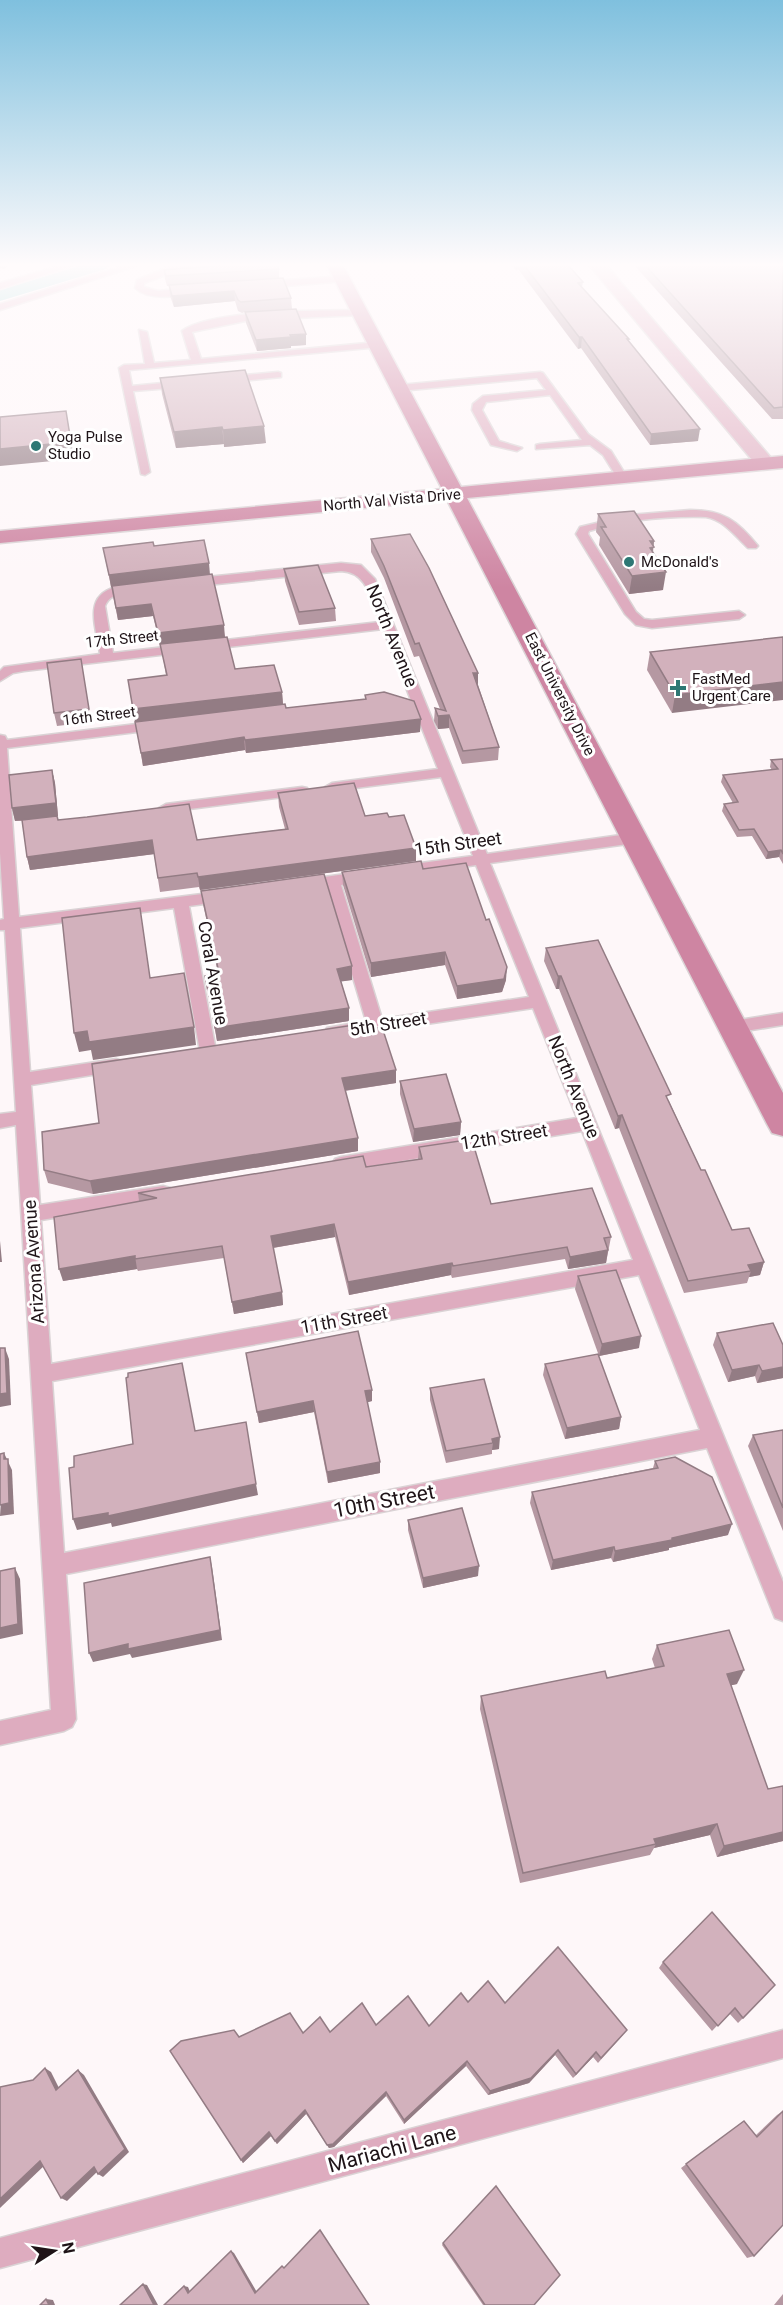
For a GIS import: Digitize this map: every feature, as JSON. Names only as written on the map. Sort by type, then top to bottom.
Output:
[{"type":"main road","name":"East University Drive","points":[[392,373],[783,1124]]},
{"type":"main road","name":"North Val Vista Drive","points":[[0,537],[774,462]]},
{"type":"street","points":[[694,373],[774,462]]},
{"type":"lane","points":[[125,373],[145,472]]},
{"type":"lane","points":[[208,382],[278,375]]},
{"type":"lane","points":[[400,388],[540,375],[584,436],[607,453],[622,477]]},
{"type":"lane","points":[[128,389],[197,383]]},
{"type":"lane","points":[[518,448],[495,443],[477,410],[478,404],[483,399],[552,392]]},
{"type":"lane","points":[[540,447],[591,442]]},
{"type":"lane","points":[[739,615],[652,624],[640,622],[631,614],[582,534],[584,529],[597,524],[637,519],[653,523],[704,519],[717,521],[733,529],[752,546]]},
{"type":"lane","name":"North Avenue","points":[[173,585],[335,567],[357,568],[369,579],[388,625],[410,695],[447,772],[483,860],[783,1610]]},
{"type":"lane","points":[[107,657],[99,606],[105,595],[150,587]]},
{"type":"lane","name":"17th Street","points":[[2,675],[24,666],[388,625]]},
{"type":"lane","name":"16th Street","points":[[0,745],[178,723]]},
{"type":"lane","name":"Arizona Avenue","points":[[0,740],[12,828],[6,924],[22,1080],[64,1719],[0,1733]]},
{"type":"lane","points":[[157,809],[447,772]]},
{"type":"lane","name":"15th Street","points":[[286,887],[635,838]]},
{"type":"lane","points":[[332,881],[376,1025]]},
{"type":"lane","points":[[6,924],[239,894]]},
{"type":"lane","name":"Coral Avenue","points":[[180,902],[208,1051]]},
{"type":"lane","name":"5th Street","points":[[320,1034],[539,1001]]},
{"type":"lane","points":[[733,1028],[783,1019]]},
{"type":"lane","points":[[22,1080],[138,1062]]},
{"type":"lane","points":[[0,1120],[24,1117]]},
{"type":"lane","name":"12th Street","points":[[321,1167],[588,1123]]},
{"type":"lane","points":[[30,1214],[181,1190]]},
{"type":"lane","name":"11th Street","points":[[42,1374],[646,1266]]},
{"type":"lane","name":"10th Street","points":[[54,1566],[714,1437]]},
{"type":"lane","name":"Mariachi Lane","points":[[0,2253],[783,2044]]},
{"type":"building","points":[[246,373],[264,426],[174,432],[160,378]]},
{"type":"building","points":[[607,373],[654,373],[700,429],[651,434]]},
{"type":"building","points":[[742,373],[783,373],[783,407],[774,408]]},
{"type":"building","points":[[66,411],[71,442],[0,449],[0,417]]},
{"type":"building","points":[[634,511],[654,541],[650,541],[654,547],[650,548],[666,572],[632,576],[601,527],[606,527],[598,514]]},
{"type":"building","points":[[410,534],[429,568],[478,673],[473,673],[499,747],[463,751],[449,715],[438,716],[435,708],[446,711],[419,643],[415,644],[371,539]]},
{"type":"building","points":[[204,540],[209,563],[109,575],[103,548],[153,542],[154,546]]},
{"type":"building","points":[[318,565],[335,608],[299,612],[284,569]]},
{"type":"building","points":[[212,574],[224,625],[158,633],[151,604],[116,608],[112,586]]},
{"type":"building","points":[[227,637],[235,669],[274,665],[282,692],[133,709],[128,680],[167,675],[160,644]]},
{"type":"building","points":[[783,637],[783,682],[675,695],[650,652]]},
{"type":"building","points":[[81,659],[89,709],[54,713],[47,663]]},
{"type":"building","points":[[384,692],[414,701],[421,719],[245,740],[244,737],[141,753],[135,722],[285,704],[286,708],[366,699],[365,695]]},
{"type":"building","points":[[783,759],[783,854],[781,850],[768,852],[754,829],[739,830],[724,804],[738,802],[723,775],[778,769],[771,760]]},
{"type":"building","points":[[52,770],[56,803],[12,808],[9,775]]},
{"type":"building","points":[[354,783],[365,816],[387,813],[389,817],[404,815],[416,848],[198,877],[197,873],[158,878],[152,840],[27,857],[22,820],[57,816],[58,820],[189,804],[197,840],[288,829],[278,793]]},
{"type":"building","points":[[421,861],[423,869],[466,863],[486,920],[489,919],[507,967],[504,979],[457,986],[445,952],[371,963],[342,872]]},
{"type":"building","points":[[324,874],[352,966],[337,969],[349,1008],[215,1028],[205,976],[219,973],[201,891]]},
{"type":"building","points":[[140,908],[150,978],[184,973],[194,1027],[89,1042],[87,1031],[74,1033],[62,918]]},
{"type":"building","points":[[598,940],[671,1094],[666,1096],[701,1170],[705,1170],[732,1230],[749,1228],[764,1262],[748,1265],[751,1271],[688,1281],[622,1115],[618,1116],[561,976],[558,976],[546,948]]},
{"type":"building","points":[[354,1025],[356,1031],[382,1027],[396,1070],[342,1078],[358,1138],[90,1181],[44,1170],[42,1132],[99,1123],[92,1064]]},
{"type":"building","points":[[446,1074],[461,1122],[414,1129],[400,1081]]},
{"type":"building","points":[[466,1140],[470,1150],[475,1150],[491,1204],[592,1188],[611,1237],[604,1238],[608,1250],[570,1257],[567,1247],[453,1266],[452,1263],[348,1282],[334,1224],[271,1236],[282,1292],[232,1302],[222,1246],[135,1259],[135,1256],[59,1269],[54,1217],[157,1198],[138,1193],[363,1156],[366,1167],[422,1159],[419,1147]]},
{"type":"building","points":[[616,1270],[641,1336],[602,1344],[578,1276]]},
{"type":"building","points":[[773,1323],[783,1345],[783,1367],[762,1371],[759,1365],[732,1370],[717,1333]]},
{"type":"building","points":[[358,1331],[372,1390],[365,1391],[380,1462],[327,1472],[313,1401],[257,1412],[246,1353]]},
{"type":"building","points":[[0,1348],[5,1348],[7,1393],[0,1394]]},
{"type":"building","points":[[598,1354],[621,1417],[567,1428],[545,1364]]},
{"type":"building","points":[[182,1363],[195,1431],[246,1422],[256,1484],[108,1516],[108,1513],[73,1519],[69,1468],[74,1467],[74,1456],[133,1444],[126,1378],[128,1373]]},
{"type":"building","points":[[484,1379],[500,1437],[492,1439],[493,1443],[446,1451],[430,1388]]},
{"type":"building","points":[[783,1430],[783,1508],[753,1435]]},
{"type":"building","points":[[4,1453],[4,1459],[8,1459],[9,1503],[0,1505],[0,1454]]},
{"type":"building","points":[[675,1457],[712,1477],[732,1524],[672,1538],[672,1540],[615,1551],[614,1547],[553,1560],[532,1492],[658,1468],[655,1461]]},
{"type":"building","points":[[462,1508],[479,1566],[423,1578],[408,1520]]},
{"type":"building","points":[[210,1557],[220,1630],[128,1649],[128,1644],[89,1653],[84,1583]]},
{"type":"building","points":[[15,1568],[18,1624],[0,1628],[0,1571]]},
{"type":"building","points":[[729,1630],[744,1670],[727,1674],[768,1789],[783,1786],[783,1832],[724,1846],[717,1824],[654,1839],[656,1844],[523,1873],[481,1696],[605,1671],[607,1678],[664,1666],[657,1645]]},
{"type":"building","points":[[712,1912],[775,1985],[743,2018],[735,2008],[718,2026],[663,1962]]},
{"type":"building","points":[[558,1947],[627,2030],[601,2058],[596,2052],[576,2074],[558,2050],[531,2078],[490,2091],[467,2061],[404,2120],[386,2092],[333,2144],[327,2145],[305,2110],[275,2141],[269,2132],[241,2160],[170,2051],[181,2041],[234,2030],[239,2037],[290,2013],[303,2033],[320,2017],[330,2032],[362,2003],[376,2025],[408,1996],[429,2026],[461,1993],[468,2002],[488,1981],[505,2003]]},
{"type":"building","points":[[45,2068],[56,2090],[78,2070],[125,2149],[98,2174],[94,2167],[61,2198],[40,2161],[0,2199],[0,2087],[33,2080]]},
{"type":"building","points":[[783,2111],[783,2225],[754,2256],[686,2164],[744,2121],[757,2137]]},
{"type":"building","points":[[496,2186],[560,2275],[534,2305],[485,2305],[443,2243]]},
{"type":"building","points":[[320,2230],[369,2305],[164,2305],[184,2286],[188,2293],[231,2251],[255,2293],[282,2266],[284,2268]]},
{"type":"building","points":[[143,2284],[154,2305],[120,2305]]},
{"type":"building","points":[[46,2299],[49,2305],[40,2305]]},
{"type":"place","name":"Yoga Pulse Studio","points":[[36,446]]},
{"type":"place","name":"McDonald's","points":[[629,562]]},
{"type":"place","name":"FastMed Urgent Care","points":[[678,688]]}]
